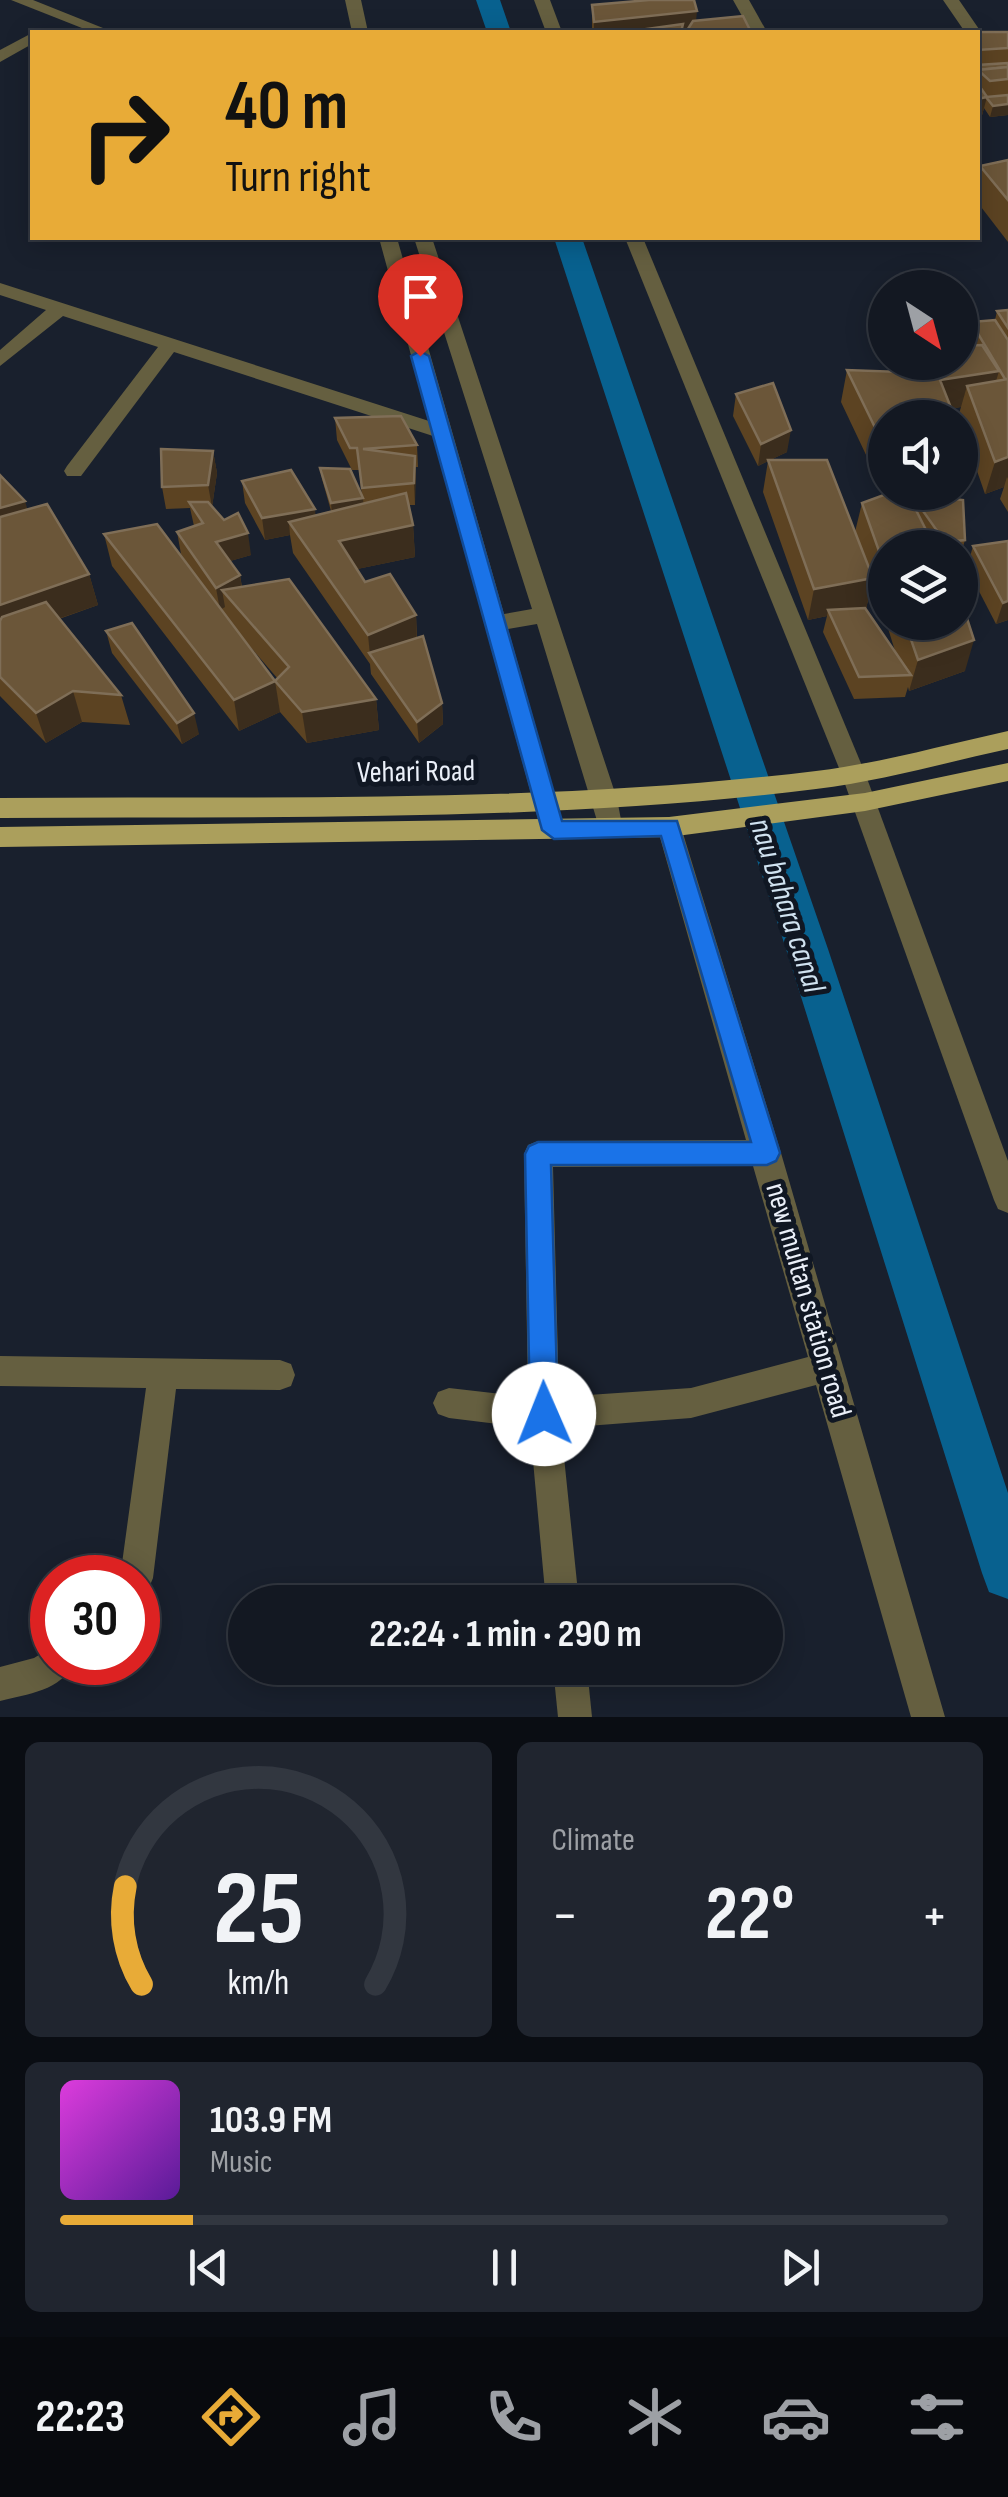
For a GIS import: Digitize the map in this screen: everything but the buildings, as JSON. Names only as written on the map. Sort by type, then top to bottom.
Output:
[{"type":"main road","name":"Vehari Road","points":[[0,808],[545,802],[675,795],[821,779],[1008,740]]},
{"type":"main road","name":"Vehari Road","points":[[0,837],[677,826],[865,802],[1008,772]]},
{"type":"street","points":[[19,0],[100,30]]},
{"type":"street","points":[[354,0],[360,30]]},
{"type":"street","points":[[542,0],[553,30]]},
{"type":"street","points":[[741,0],[758,30]]},
{"type":"street","points":[[951,0],[973,30]]},
{"type":"street","points":[[46,30],[67,18]]},
{"type":"street","points":[[0,58],[30,39]]},
{"type":"street","points":[[389,240],[442,432],[500,553],[544,615],[611,830]]},
{"type":"street","points":[[423,240],[500,553],[496,623],[554,830]]},
{"type":"street","points":[[635,240],[865,802],[1008,1200]]},
{"type":"street","points":[[0,288],[442,432]]},
{"type":"street","points":[[0,360],[59,308]]},
{"type":"street","points":[[74,471],[169,346]]},
{"type":"street","points":[[496,623],[544,615]]},
{"type":"street","name":"new multan station road","points":[[677,826],[928,1717]]},
{"type":"street","points":[[562,1585],[544,1414],[538,1154],[767,1153]]},
{"type":"street","points":[[449,1403],[544,1414],[691,1403],[828,1367]]},
{"type":"street","points":[[0,1371],[280,1375]]},
{"type":"street","points":[[139,1555],[163,1373]]},
{"type":"street","points":[[0,1684],[30,1676]]},
{"type":"street","points":[[572,1685],[575,1717]]},
{"type":"waterway","name":"nau bahara canal","points":[[488,0],[498,30]]},
{"type":"waterway","name":"nau bahara canal","points":[[569,240],[807,949],[1008,1573]]},
{"type":"route","points":[[420,356],[554,830],[669,827],[767,1153],[538,1154],[544,1414]]}]
